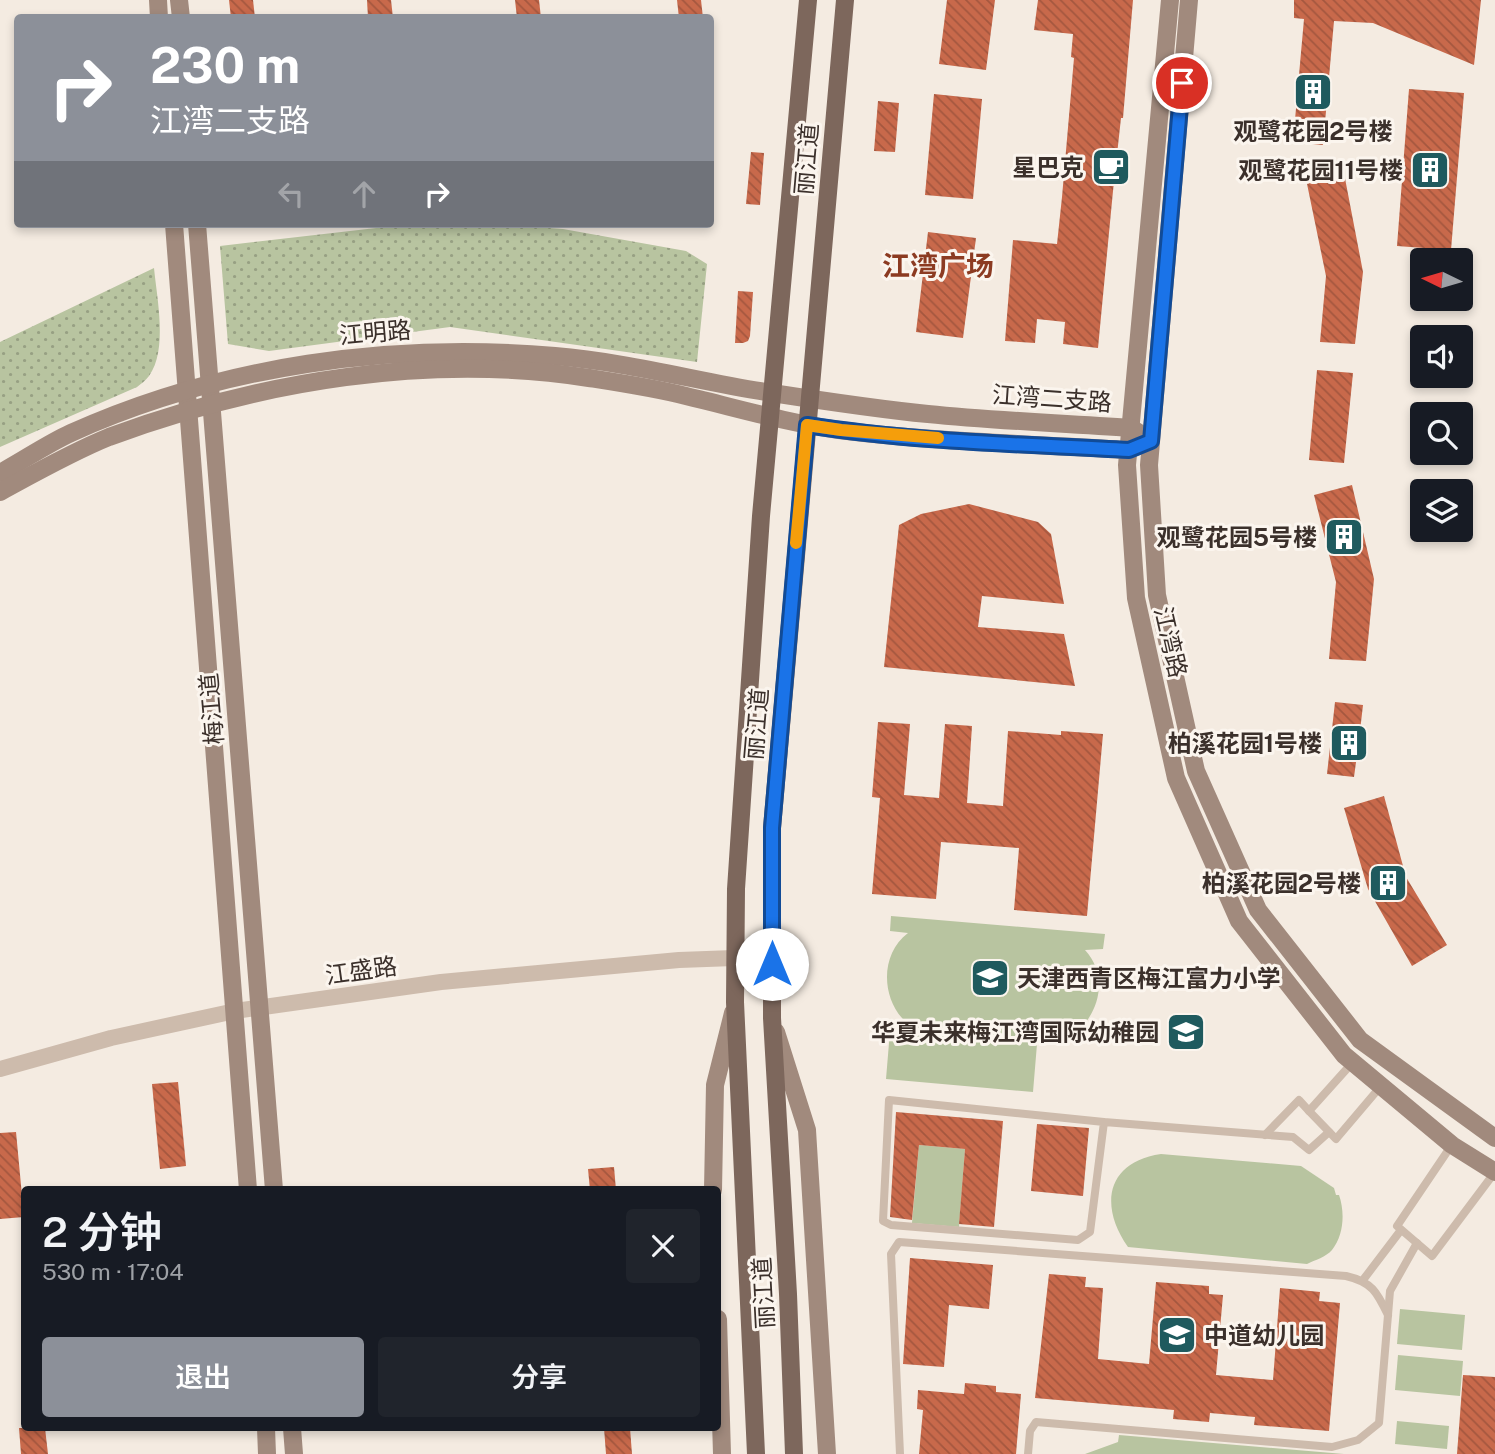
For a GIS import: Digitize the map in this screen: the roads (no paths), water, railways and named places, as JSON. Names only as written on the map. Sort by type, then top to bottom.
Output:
[{"type":"main road","name":"丽江道","points":[[756,1454],[734,958],[739,825],[770,418],[808,0]]},
{"type":"main road","name":"丽江道","points":[[794,1454],[772,1018],[772,828],[845,0]]},
{"type":"street","name":"江湾路","points":[[1170,0],[1127,465],[1136,598],[1176,778],[1239,921],[1344,1055],[1452,1145],[1495,1172]]},
{"type":"street","name":"江湾路","points":[[1189,0],[1149,465],[1157,595],[1196,771],[1258,910],[1360,1040],[1495,1138]]},
{"type":"street","name":"梅江道","points":[[174,228],[248,1186]]},
{"type":"street","name":"梅江道","points":[[197,228],[274,1186]]},
{"type":"street","name":"江明路","points":[[0,473],[70,434],[186,391],[251,374],[321,362],[406,353],[480,352],[556,356],[614,363],[772,393]]},
{"type":"street","name":"江明路","points":[[0,492],[106,439],[211,404],[257,393],[352,377],[434,369],[585,377],[687,396],[770,418]]},
{"type":"street","name":"江湾二支路","points":[[772,393],[928,414],[1131,428],[1151,441]]},
{"type":"street","name":"江湾二支路","points":[[770,418],[841,430],[1129,450],[1151,441]]},
{"type":"street","name":"江盛路","points":[[0,1069],[111,1038],[235,1011],[441,982],[679,960],[734,958]]},
{"type":"street","points":[[713,1186],[715,1085],[735,1002]]},
{"type":"street","points":[[772,1018],[807,1130],[827,1454]]},
{"type":"street","points":[[721,1420],[722,1454]]},
{"type":"street","points":[[265,1431],[267,1454]]},
{"type":"street","points":[[292,1431],[294,1454]]},
{"type":"lane","points":[[1309,1111],[1353,1062]]},
{"type":"lane","points":[[1265,1135],[1299,1100],[1336,1139],[1381,1086]]},
{"type":"lane","points":[[1104,1122],[1090,1232],[1078,1240],[891,1225],[883,1221],[889,1100],[1104,1122],[1293,1137],[1309,1150],[1329,1132]]},
{"type":"lane","points":[[1452,1145],[1397,1226],[1432,1256],[1495,1172]]},
{"type":"lane","points":[[1363,1280],[1401,1230]]},
{"type":"lane","points":[[900,1454],[891,1254],[899,1242],[1346,1276],[1363,1280],[1378,1294],[1388,1315]]},
{"type":"lane","points":[[1028,1454],[1030,1431],[1036,1422],[1332,1447],[1359,1440],[1379,1423],[1390,1291],[1417,1243]]},
{"type":"place","name":"观鹭花园2号楼","points":[[1313,92]]},
{"type":"place","name":"星巴克","points":[[1111,167]]},
{"type":"place","name":"观鹭花园11号楼","points":[[1430,170]]},
{"type":"place","name":"观鹭花园5号楼","points":[[1344,537]]},
{"type":"place","name":"柏溪花园1号楼","points":[[1349,743]]},
{"type":"place","name":"柏溪花园2号楼","points":[[1388,883]]},
{"type":"place","name":"天津西青区梅江富力小学","points":[[990,978]]},
{"type":"place","name":"华夏未来梅江湾国际幼稚园","points":[[1186,1032]]},
{"type":"place","name":"中道幼儿园","points":[[1177,1335]]},
{"type":"district","name":"江湾广场","points":[[938,265]]}]
